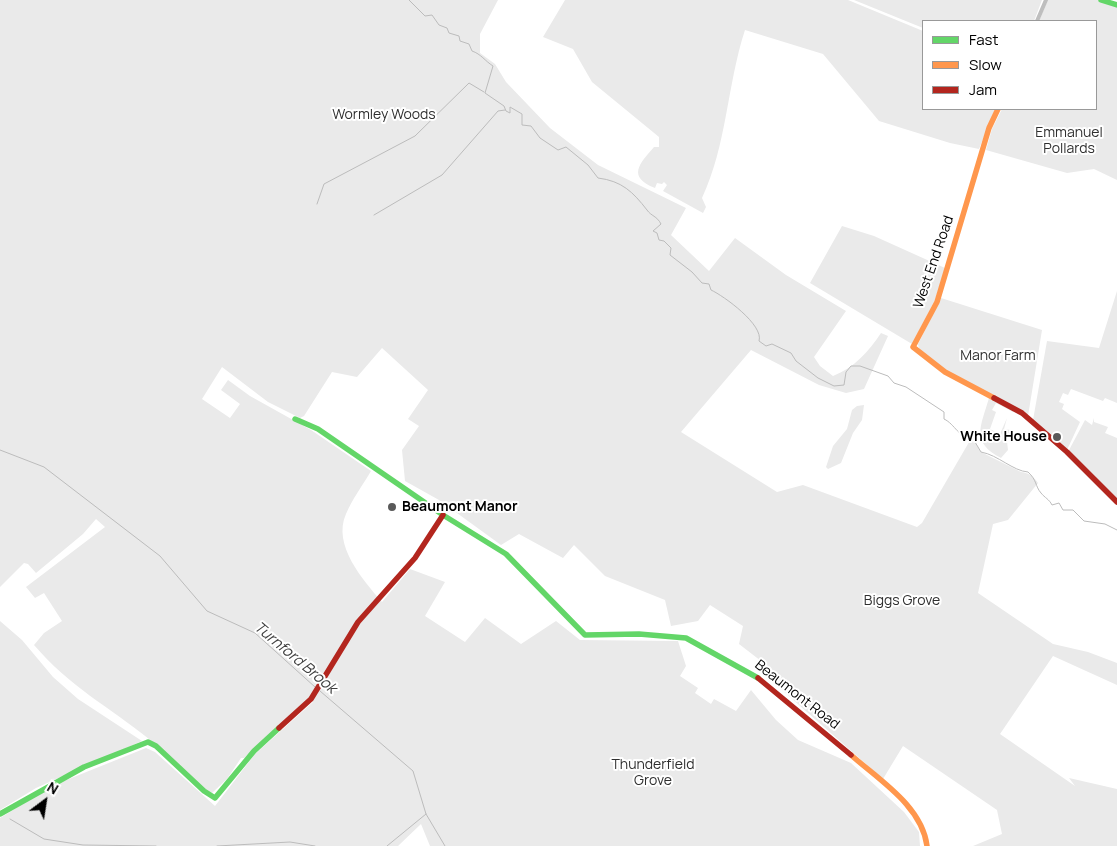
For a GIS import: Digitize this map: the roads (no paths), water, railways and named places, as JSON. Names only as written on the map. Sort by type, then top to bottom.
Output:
[{"type":"street","points":[[1037,20],[1046,0]]},
{"type":"street","points":[[1101,0],[1117,5]]},
{"type":"street","name":"West End Road","points":[[998,110],[987,135],[937,302],[913,347],[945,372],[1022,413],[1067,452],[1117,502]]},
{"type":"street","name":"Beaumont Road","points":[[294,419],[318,430],[348,449],[443,516],[483,538],[506,554],[585,635],[639,634],[686,638],[752,673],[831,738],[910,808],[925,832],[927,846]]},
{"type":"street","points":[[0,814],[84,767],[148,742],[156,746],[204,791],[216,798],[254,751],[317,690],[358,622],[415,558],[443,516]]},
{"type":"waterway","points":[[409,0],[425,16],[432,15],[439,25],[447,28],[449,33],[459,36],[460,41],[469,44],[472,51],[493,66],[485,93],[504,106],[506,111],[510,113],[510,107],[522,114],[522,125],[531,126],[540,138],[558,150],[566,147],[588,165],[598,178],[614,182],[632,193],[661,224],[653,231],[657,233],[659,240],[664,241],[671,248],[670,255],[692,272],[702,283],[709,284],[711,290],[725,298],[742,312],[755,327],[759,334],[759,341],[766,346],[772,344],[791,353],[796,361],[818,378],[834,386],[844,385],[846,372],[851,366],[860,366],[888,376],[894,383],[906,387],[944,412],[944,419],[960,434],[972,437],[981,452],[993,456],[1017,469],[1028,472],[1042,495],[1052,505],[1059,503],[1063,510],[1073,510],[1084,521],[1105,524],[1117,530]]},
{"type":"waterway","points":[[317,204],[324,184],[415,136],[469,83],[484,92]]},
{"type":"waterway","points":[[374,215],[442,175],[498,111],[505,110]]},
{"type":"waterway","name":"Turnford Brook","points":[[0,450],[44,467],[160,556],[207,611],[255,633],[315,687]]},
{"type":"waterway","name":"Turnford Brook","points":[[320,691],[413,771],[426,814],[445,846]]},
{"type":"waterway","points":[[387,846],[426,814]]},
{"type":"waterway","points":[[10,819],[44,839],[83,845],[156,846]]},
{"type":"waterway","points":[[217,846],[290,842],[315,846]]},
{"type":"place","name":"White House","points":[[1057,437]]},
{"type":"place","name":"Beaumont Manor","points":[[392,507]]},
{"type":"park label","name":"Wormley Woods","points":[[384,115]]},
{"type":"park label","name":"Emmanuel Pollards","points":[[1069,142]]},
{"type":"park label","name":"Manor Farm","points":[[998,356]]},
{"type":"park label","name":"Biggs Grove","points":[[902,601]]},
{"type":"park label","name":"Thunderfield Grove","points":[[653,774]]}]
